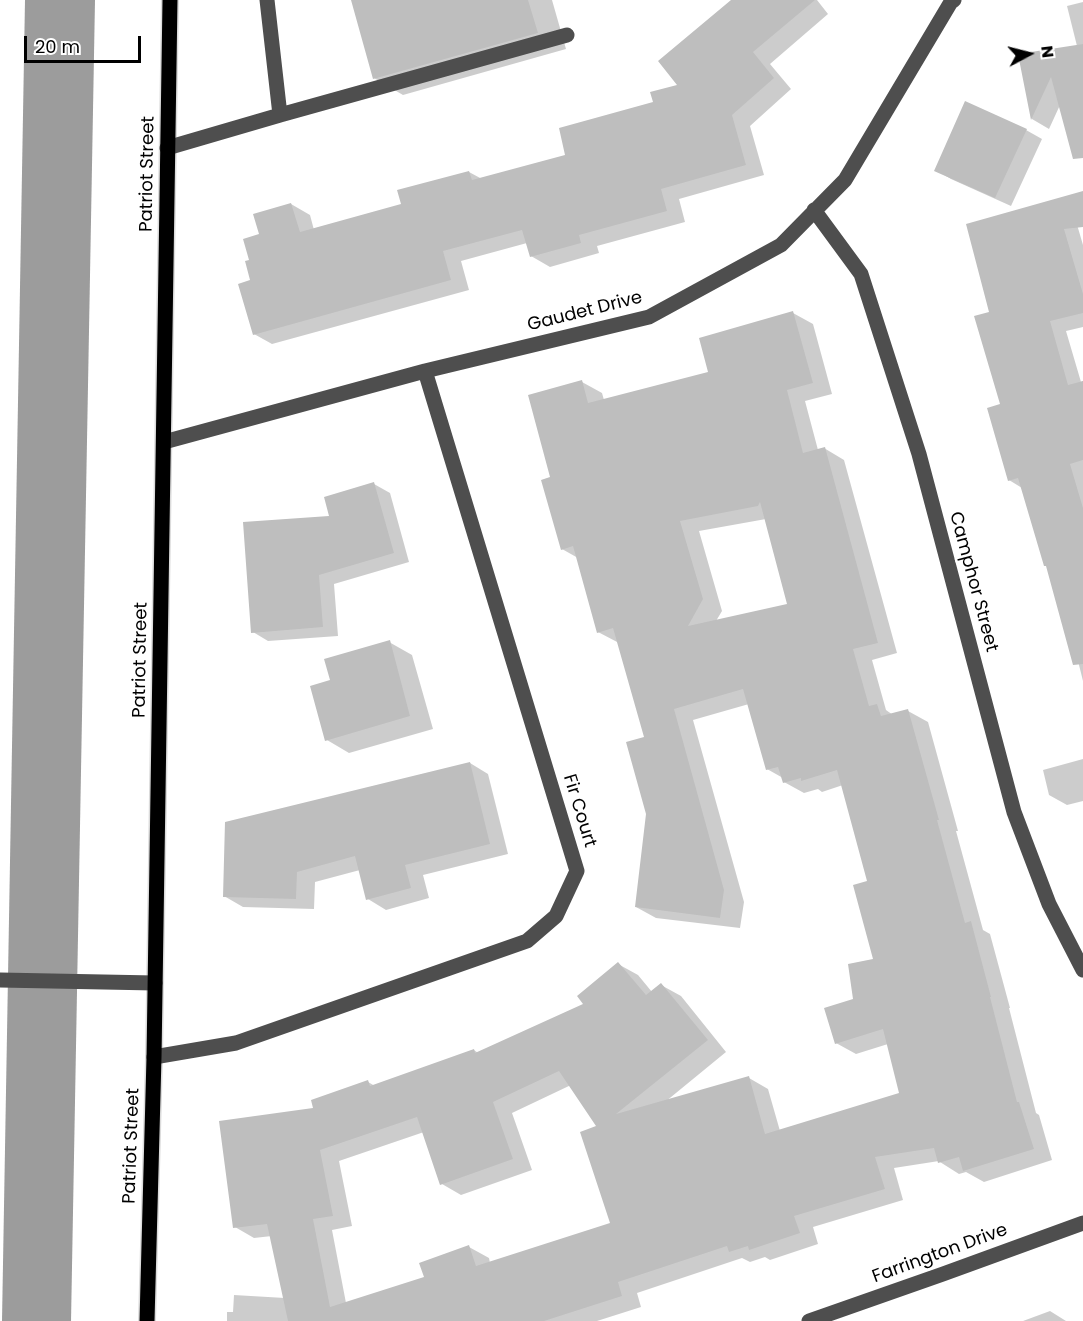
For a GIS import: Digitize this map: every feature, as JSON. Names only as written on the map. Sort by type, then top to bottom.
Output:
[{"type":"main road","name":"Patriot Street","points":[[147,1321],[154,1057],[170,0]]},
{"type":"street","points":[[267,0],[280,115]]},
{"type":"street","name":"Gaudet Drive","points":[[164,442],[425,371],[649,318],[781,245],[844,180],[954,0]]},
{"type":"street","points":[[168,148],[567,35]]},
{"type":"street","name":"Camphor Street","points":[[814,210],[861,274],[919,454],[1014,812],[1049,904],[1083,970]]},
{"type":"street","name":"Fir Court","points":[[154,1057],[236,1043],[527,941],[556,916],[577,871],[425,371]]},
{"type":"street","points":[[0,980],[155,984]]},
{"type":"street","name":"Farrington Drive","points":[[809,1321],[1083,1223]]},
{"type":"shaded area","points":[[25,0],[95,0],[71,1321],[2,1321]]},
{"type":"building","points":[[351,0],[528,0],[538,33],[373,79]]},
{"type":"building","points":[[731,0],[815,0],[753,52],[774,78],[732,115],[746,165],[661,189],[667,211],[579,235],[581,243],[530,257],[522,230],[443,251],[451,280],[253,335],[238,284],[250,280],[245,261],[249,260],[243,239],[259,234],[253,214],[291,203],[300,232],[401,204],[397,190],[469,171],[472,180],[565,155],[559,128],[653,102],[650,92],[677,85],[658,61]]},
{"type":"building","points":[[1083,44],[1083,158],[1073,159],[1051,77],[1031,120],[1018,54]]},
{"type":"building","points":[[965,101],[1027,129],[995,198],[934,171]]},
{"type":"building","points":[[1083,191],[1083,227],[1064,229],[1083,294],[1083,313],[1050,321],[1068,385],[1083,381],[1083,460],[1070,464],[1083,508],[1083,664],[1073,665],[1046,566],[1044,566],[1018,478],[1008,481],[987,408],[1000,404],[974,316],[989,312],[966,224]]},
{"type":"building","points":[[793,311],[813,383],[787,390],[803,453],[825,447],[878,643],[853,649],[869,706],[877,704],[881,716],[908,709],[965,923],[971,921],[1017,1102],[1019,1102],[1034,1149],[963,1171],[959,1157],[938,1163],[934,1148],[875,1157],[885,1189],[794,1216],[800,1233],[749,1250],[748,1246],[729,1252],[727,1246],[618,1282],[622,1296],[544,1321],[288,1321],[267,1224],[233,1228],[219,1121],[313,1108],[311,1100],[368,1080],[370,1086],[474,1049],[475,1053],[583,1004],[577,996],[618,962],[646,995],[661,983],[708,1040],[616,1114],[749,1076],[765,1134],[899,1093],[883,1029],[835,1044],[824,1008],[853,999],[848,964],[873,959],[853,885],[867,881],[837,770],[801,781],[801,778],[783,783],[778,767],[766,770],[743,689],[674,709],[724,890],[720,918],[635,907],[646,814],[626,742],[644,737],[613,628],[597,633],[573,546],[561,550],[541,480],[550,477],[528,395],[582,380],[588,403],[708,372],[699,338]],"holes":[[[760,502],[787,604],[688,626],[703,599],[680,521],[758,506]],[[559,1071],[596,1126],[580,1132],[610,1223],[476,1266],[469,1245],[419,1263],[424,1277],[330,1307],[313,1219],[333,1216],[320,1150],[417,1117],[440,1185],[513,1159],[493,1102]]]},
{"type":"building","points":[[374,482],[394,553],[319,575],[323,627],[251,633],[243,522],[329,516],[324,497]]},
{"type":"building","points":[[390,640],[410,716],[325,741],[310,686],[330,680],[324,659]]},
{"type":"building","points":[[470,762],[490,844],[405,865],[411,888],[366,900],[355,856],[297,872],[296,899],[223,897],[225,822]]}]
